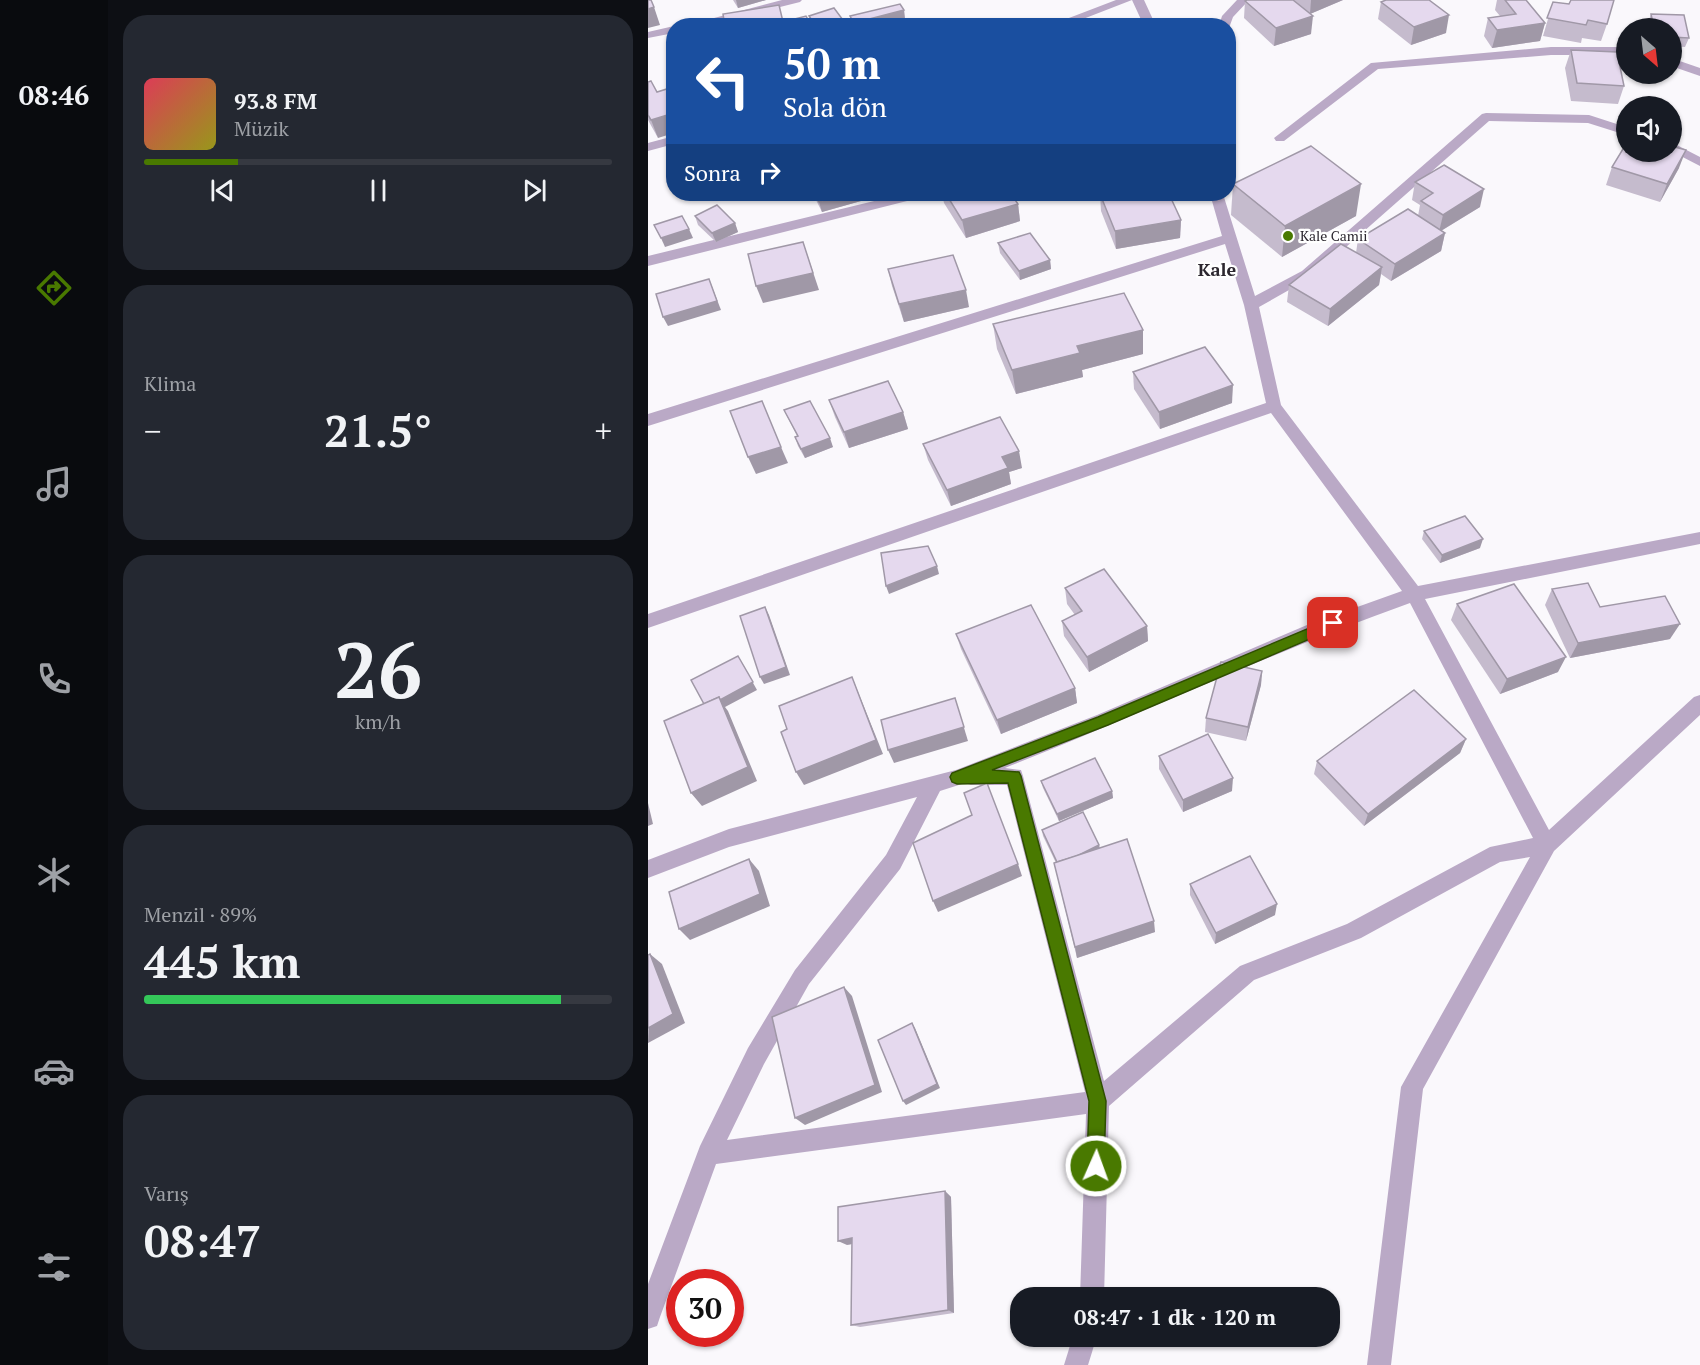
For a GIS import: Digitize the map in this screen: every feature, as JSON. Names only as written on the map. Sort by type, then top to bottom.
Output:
[{"type":"street","points":[[723,18],[796,0]]},
{"type":"street","points":[[1076,18],[1127,0]]},
{"type":"street","points":[[1138,0],[1146,18]]},
{"type":"street","points":[[1227,18],[1243,0]]},
{"type":"street","points":[[648,35],[666,31]]},
{"type":"street","points":[[1280,138],[1375,66],[1551,51],[1616,51]]},
{"type":"street","points":[[1682,55],[1690,55]]},
{"type":"street","points":[[1682,66],[1700,72]]},
{"type":"street","points":[[1251,305],[1307,274],[1486,117],[1588,119],[1616,127]]},
{"type":"street","points":[[648,147],[666,142]]},
{"type":"street","points":[[1682,152],[1700,162]]},
{"type":"street","points":[[648,261],[890,201]]},
{"type":"street","points":[[1218,201],[1251,305],[1274,406],[1414,594],[1547,845]]},
{"type":"street","points":[[648,420],[1228,238]]},
{"type":"street","points":[[648,621],[1274,406]]},
{"type":"street","points":[[648,869],[729,838],[957,777],[1103,721],[1313,630],[1414,594],[1700,538]]},
{"type":"street","points":[[1379,1365],[1412,1087],[1547,845],[1700,703]]},
{"type":"street","points":[[957,777],[1014,776],[1098,1101],[1092,1287]]},
{"type":"street","points":[[648,1317],[708,1154],[756,1056],[802,977],[893,862],[934,783]]},
{"type":"street","points":[[708,1154],[1098,1101],[1246,973],[1354,931],[1497,853],[1547,845]]},
{"type":"street","points":[[1076,1365],[1082,1347]]},
{"type":"building","points":[[648,0],[651,0],[654,7],[648,9]]},
{"type":"building","points":[[1293,0],[1313,16],[1276,28],[1245,1]]},
{"type":"building","points":[[1429,0],[1449,15],[1414,27],[1381,2]]},
{"type":"building","points":[[1505,0],[1526,0],[1545,23],[1497,30],[1488,18],[1516,14]]},
{"type":"building","points":[[1571,0],[1614,0],[1607,24],[1588,20],[1586,25],[1547,18],[1553,2],[1569,4]]},
{"type":"building","points":[[900,4],[904,10],[873,18],[851,18],[850,16]]},
{"type":"building","points":[[779,5],[782,18],[724,18],[723,14]]},
{"type":"building","points":[[834,8],[842,18],[810,18],[809,16]]},
{"type":"building","points":[[1651,14],[1684,15],[1689,38],[1682,38],[1682,18],[1652,18]]},
{"type":"building","points":[[1571,50],[1616,52],[1616,84],[1624,84],[1624,86],[1577,83]]},
{"type":"building","points":[[651,81],[657,92],[666,89],[666,115],[651,120],[648,115],[648,82]]},
{"type":"building","points":[[1311,146],[1361,184],[1285,226],[1236,186],[1236,183]]},
{"type":"building","points":[[1616,160],[1679,162],[1667,184],[1612,167]]},
{"type":"building","points":[[1444,165],[1484,189],[1443,215],[1421,201],[1433,193],[1415,182]]},
{"type":"building","points":[[950,201],[1016,201],[1018,204],[962,220]]},
{"type":"building","points":[[1103,201],[1172,201],[1181,220],[1115,231]]},
{"type":"building","points":[[717,205],[735,223],[712,233],[695,216]]},
{"type":"building","points":[[1408,209],[1445,233],[1395,264],[1358,239]]},
{"type":"building","points":[[682,216],[689,229],[661,238],[654,225]]},
{"type":"building","points":[[1030,233],[1050,260],[1019,271],[998,243]]},
{"type":"building","points":[[803,242],[813,273],[756,286],[748,254]]},
{"type":"building","points":[[1341,244],[1382,267],[1330,309],[1289,285]]},
{"type":"building","points":[[953,255],[966,290],[899,304],[888,269]]},
{"type":"building","points":[[709,279],[717,301],[663,317],[656,294]]},
{"type":"building","points":[[1124,293],[1143,330],[1077,346],[1080,353],[1012,370],[993,324]]},
{"type":"building","points":[[1205,347],[1233,385],[1159,412],[1133,372]]},
{"type":"building","points":[[888,381],[903,412],[844,432],[829,400]]},
{"type":"building","points":[[762,401],[781,447],[748,457],[730,411]]},
{"type":"building","points":[[810,401],[830,438],[801,449],[795,437],[798,436],[784,410]]},
{"type":"building","points":[[1000,417],[1019,451],[1002,457],[1008,468],[947,490],[923,444]]},
{"type":"building","points":[[1465,516],[1483,539],[1442,555],[1424,531]]},
{"type":"building","points":[[928,546],[937,566],[886,586],[881,553]]},
{"type":"building","points":[[1104,569],[1147,626],[1087,657],[1062,621],[1082,611],[1065,588]]},
{"type":"building","points":[[1588,583],[1600,607],[1665,596],[1680,624],[1578,643],[1552,589]]},
{"type":"building","points":[[1514,584],[1566,657],[1507,679],[1457,604]]},
{"type":"building","points":[[1031,605],[1075,688],[997,720],[956,634]]},
{"type":"building","points":[[765,607],[786,667],[760,677],[740,616]]},
{"type":"building","points":[[738,656],[753,682],[720,700],[719,697],[704,704],[691,680]]},
{"type":"building","points":[[1221,662],[1262,671],[1248,727],[1206,718]]},
{"type":"building","points":[[852,677],[876,740],[796,772],[781,732],[787,729],[779,706]]},
{"type":"building","points":[[1414,690],[1466,739],[1368,814],[1317,761]]},
{"type":"building","points":[[719,697],[748,767],[691,793],[664,721]]},
{"type":"building","points":[[955,698],[964,727],[888,750],[881,720]]},
{"type":"building","points":[[1208,734],[1233,778],[1183,800],[1159,756]]},
{"type":"building","points":[[1095,758],[1112,791],[1057,814],[1041,781]]},
{"type":"building","points":[[987,783],[1018,864],[933,901],[913,843],[972,815],[964,793]]},
{"type":"building","points":[[1083,812],[1099,845],[1077,856],[1057,862],[1042,830]]},
{"type":"building","points":[[1127,839],[1154,921],[1075,947],[1054,863]]},
{"type":"building","points":[[1250,856],[1277,904],[1216,933],[1190,884]]},
{"type":"building","points":[[749,859],[760,894],[679,929],[669,892]]},
{"type":"building","points":[[650,954],[673,1014],[648,1028],[648,955]]},
{"type":"building","points":[[844,987],[875,1085],[795,1118],[772,1017]]},
{"type":"building","points":[[912,1023],[937,1084],[903,1101],[878,1040]]},
{"type":"building","points":[[945,1191],[948,1310],[851,1325],[852,1238],[838,1241],[838,1207]]},
{"type":"place","name":"Kale Camii","points":[[1288,236]]},
{"type":"district","name":"Kale","points":[[1217,270]]},
{"type":"route","points":[[1096,1166],[1098,1101],[1014,776],[957,777],[1103,721],[1333,623]]}]
